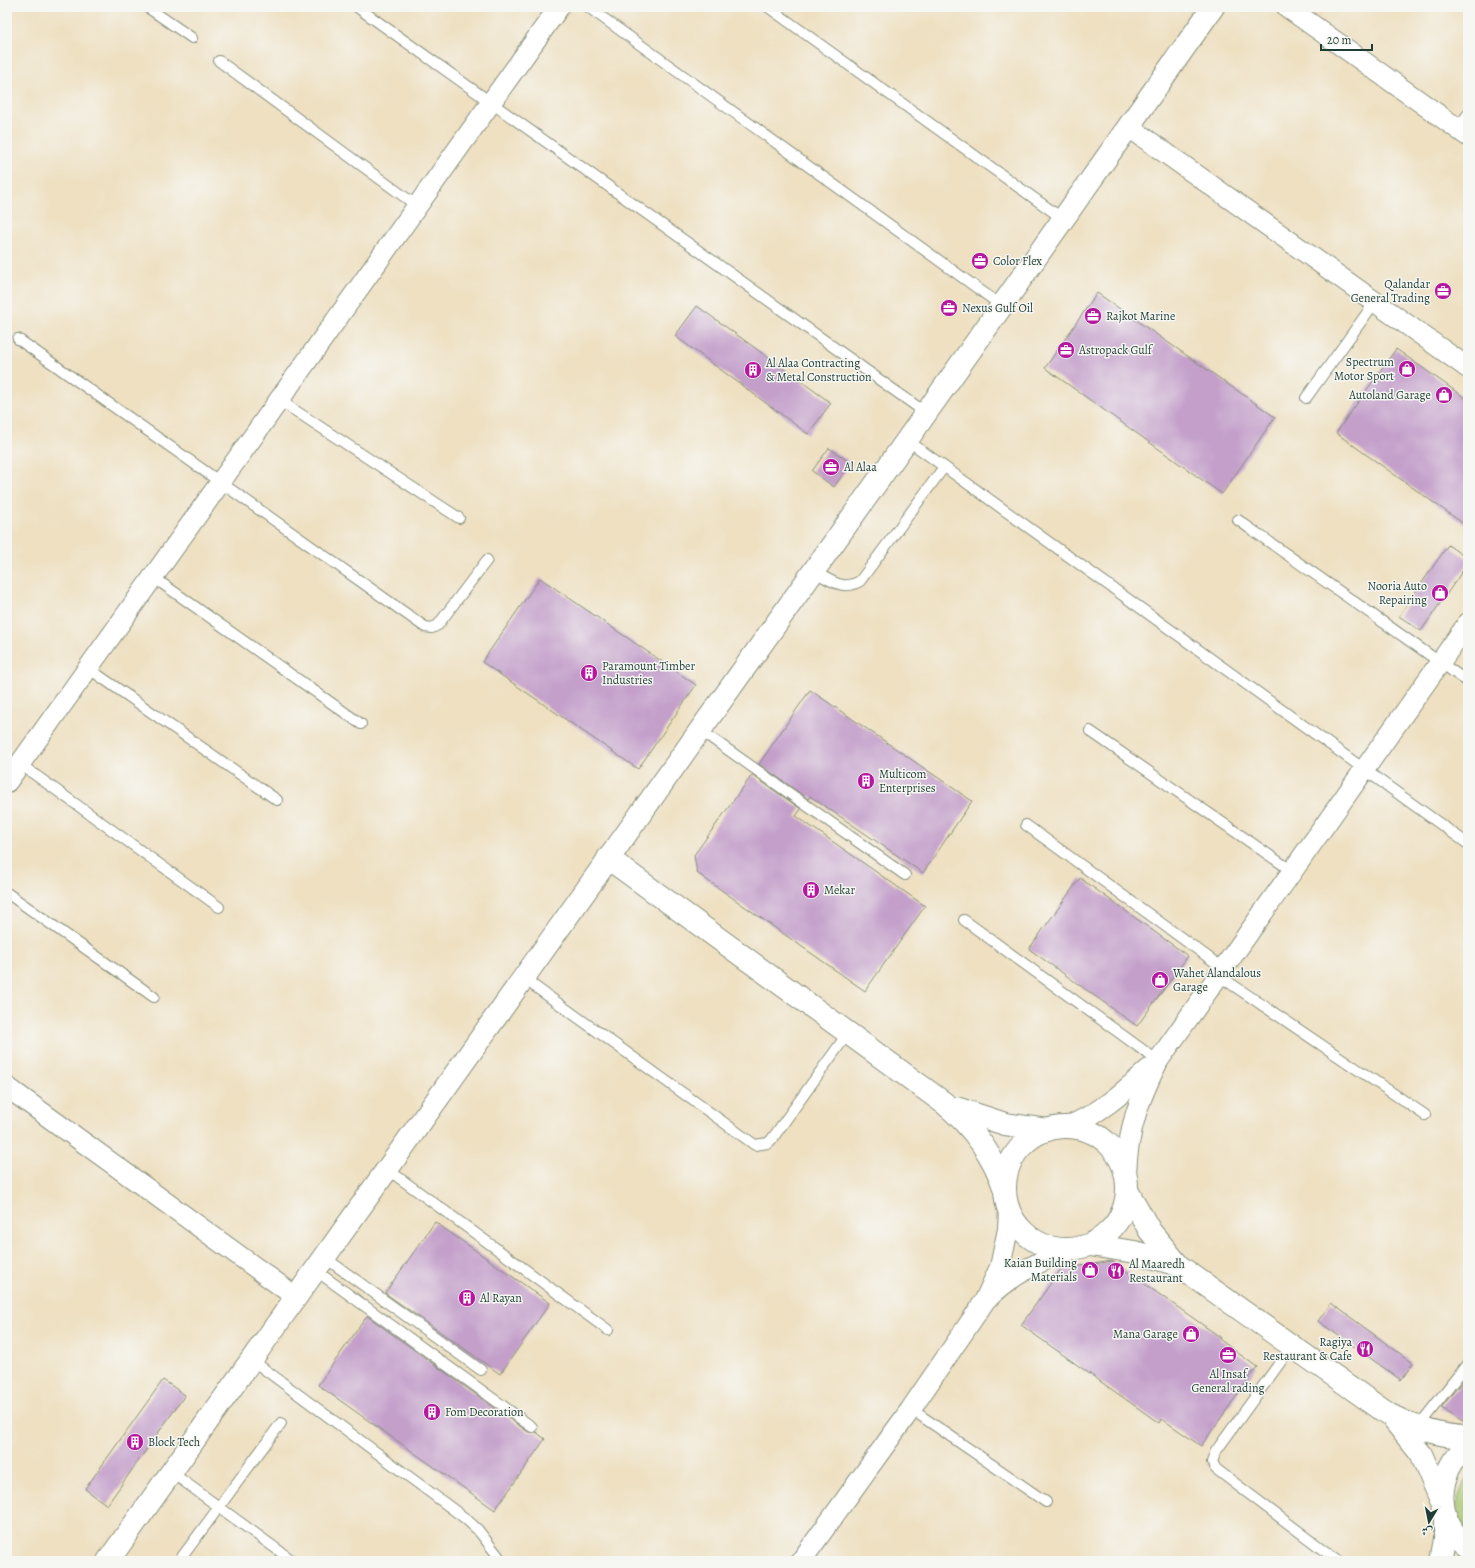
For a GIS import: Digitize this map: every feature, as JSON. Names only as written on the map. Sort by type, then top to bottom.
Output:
[{"type":"street","points":[[7,782],[559,7]]},
{"type":"street","points":[[108,1561],[814,571],[1213,7]]},
{"type":"street","points":[[1287,7],[1464,126]]},
{"type":"street","points":[[1129,127],[1468,368]]},
{"type":"street","points":[[984,1302],[1009,1280],[1032,1265],[1080,1247],[1104,1236],[1116,1224],[1124,1209],[1129,1138],[1136,1110],[1158,1061],[1468,623]]},
{"type":"street","points":[[608,858],[944,1103],[971,1127],[982,1141],[999,1173],[1016,1223],[1026,1235],[1040,1244],[1054,1248],[1080,1247],[1135,1252],[1179,1266]]},
{"type":"street","points":[[801,1561],[911,1409],[984,1302],[1000,1267],[1008,1229],[1007,1174],[1012,1159],[1021,1147],[1034,1137],[1085,1119],[1108,1105],[1158,1061]]},
{"type":"street","points":[[7,1087],[296,1297]]},
{"type":"street","points":[[944,1103],[984,1119],[1012,1126],[1083,1130],[1098,1136],[1115,1152],[1150,1231],[1179,1266],[1388,1414],[1417,1428],[1449,1436],[1468,1437]]},
{"type":"street","points":[[1388,1414],[1400,1426],[1421,1454],[1452,1530],[1468,1546]]},
{"type":"street","points":[[1441,1561],[1445,1539],[1442,1486],[1447,1470],[1455,1456],[1468,1445]]},
{"type":"lane","points":[[147,7],[192,38]]},
{"type":"lane","points":[[357,7],[926,413]]},
{"type":"lane","points":[[588,7],[1002,306]]},
{"type":"lane","points":[[768,7],[1064,219]]},
{"type":"lane","points":[[219,61],[417,206]]},
{"type":"lane","points":[[1306,398],[1375,302]]},
{"type":"lane","points":[[18,339],[425,627],[432,628],[438,625],[487,560]]},
{"type":"lane","points":[[279,400],[459,518]]},
{"type":"lane","points":[[907,440],[1363,770],[1468,844]]},
{"type":"lane","points":[[814,571],[843,586],[849,586],[860,581],[944,467]]},
{"type":"lane","points":[[1238,520],[1468,682]]},
{"type":"lane","points":[[153,577],[361,724]]},
{"type":"lane","points":[[88,668],[277,800]]},
{"type":"lane","points":[[700,730],[904,875]]},
{"type":"lane","points":[[1090,731],[1292,871]]},
{"type":"lane","points":[[20,764],[219,907]]},
{"type":"lane","points":[[1026,825],[1221,971],[1425,1115]]},
{"type":"lane","points":[[7,893],[154,997]]},
{"type":"lane","points":[[964,920],[1158,1061]]},
{"type":"lane","points":[[523,978],[755,1145],[768,1143],[772,1139],[848,1033]]},
{"type":"lane","points":[[387,1169],[608,1330]]},
{"type":"lane","points":[[320,1264],[481,1370]]},
{"type":"lane","points":[[320,1264],[532,1427]]},
{"type":"lane","points":[[1292,1346],[1216,1451],[1212,1462],[1216,1469],[1338,1561]]},
{"type":"lane","points":[[252,1360],[466,1519],[478,1530],[502,1561]]},
{"type":"lane","points":[[1417,1428],[1468,1363]]},
{"type":"lane","points":[[911,1409],[1046,1502]]},
{"type":"lane","points":[[179,1561],[281,1423]]},
{"type":"lane","points":[[171,1472],[293,1561]]},
{"type":"green space","points":[[1468,1476],[1468,1540],[1457,1515],[1457,1500],[1463,1484]]},
{"type":"building","points":[[1097,293],[1275,417],[1222,494],[1045,368]]},
{"type":"building","name":"Al Alaa Contracting & Metal Construction","points":[[697,306],[831,403],[808,434],[675,336]]},
{"type":"building","points":[[1396,349],[1468,400],[1468,527],[1336,433]]},
{"type":"building","name":"Al Alaa","points":[[829,448],[851,463],[834,487],[812,471]]},
{"type":"building","points":[[1448,545],[1468,559],[1468,563],[1421,631],[1399,616]]},
{"type":"building","name":"Paramount Timber Industries","points":[[540,578],[696,685],[638,769],[482,662]]},
{"type":"building","name":"Multicom Enterprises","points":[[810,690],[972,801],[923,873],[810,796],[808,799],[759,764]]},
{"type":"building","name":"Mekar","points":[[752,775],[801,809],[796,816],[925,906],[865,991],[697,873],[694,855]]},
{"type":"building","points":[[1080,878],[1188,956],[1137,1026],[1029,949]]},
{"type":"building","name":"Al Rayan","points":[[435,1222],[550,1303],[500,1374],[385,1293]]},
{"type":"building","points":[[1112,1261],[1220,1337],[1219,1339],[1257,1367],[1201,1446],[1162,1419],[1159,1423],[1021,1325],[1061,1269]]},
{"type":"building","points":[[1331,1303],[1413,1363],[1401,1380],[1318,1321]]},
{"type":"building","name":"Fom Decoration","points":[[367,1316],[528,1432],[536,1432],[545,1439],[495,1510],[318,1385]]},
{"type":"building","points":[[1468,1374],[1468,1424],[1441,1408]]},
{"type":"building","name":"Block Tech","points":[[163,1380],[185,1395],[107,1505],[85,1489]]},
{"type":"place","name":"Color Flex","points":[[980,261]]},
{"type":"place","name":"Qalandar General Trading","points":[[1443,291]]},
{"type":"place","name":"Nexus Gulf Oil","points":[[949,308]]},
{"type":"place","name":"Rajkot Marine","points":[[1093,316]]},
{"type":"place","name":"Astropack Gulf","points":[[1066,350]]},
{"type":"place","name":"Spectrum Motor Sport","points":[[1407,369]]},
{"type":"place","name":"Al Alaa Contracting & Metal Construction","points":[[753,370]]},
{"type":"place","name":"Autoland Garage","points":[[1444,395]]},
{"type":"place","name":"Al Alaa","points":[[831,467]]},
{"type":"place","name":"Nooria Auto Repairing","points":[[1440,593]]},
{"type":"place","name":"Paramount Timber Industries","points":[[589,673]]},
{"type":"place","name":"Multicom Enterprises","points":[[866,781]]},
{"type":"place","name":"Mekar","points":[[811,890]]},
{"type":"place","name":"Wahet Alandalous Garage","points":[[1160,980]]},
{"type":"place","name":"Kaian Building Materials","points":[[1090,1270]]},
{"type":"place","name":"Al Maaredh Restaurant","points":[[1116,1271]]},
{"type":"place","name":"Al Rayan","points":[[467,1298]]},
{"type":"place","name":"Mana Garage","points":[[1191,1334]]},
{"type":"place","name":"Ragiya Restaurant & Cafe","points":[[1365,1349]]},
{"type":"place","name":"Al Insaf General rading","points":[[1228,1355]]},
{"type":"place","name":"Fom Decoration","points":[[432,1412]]},
{"type":"place","name":"Block Tech","points":[[135,1442]]}]
